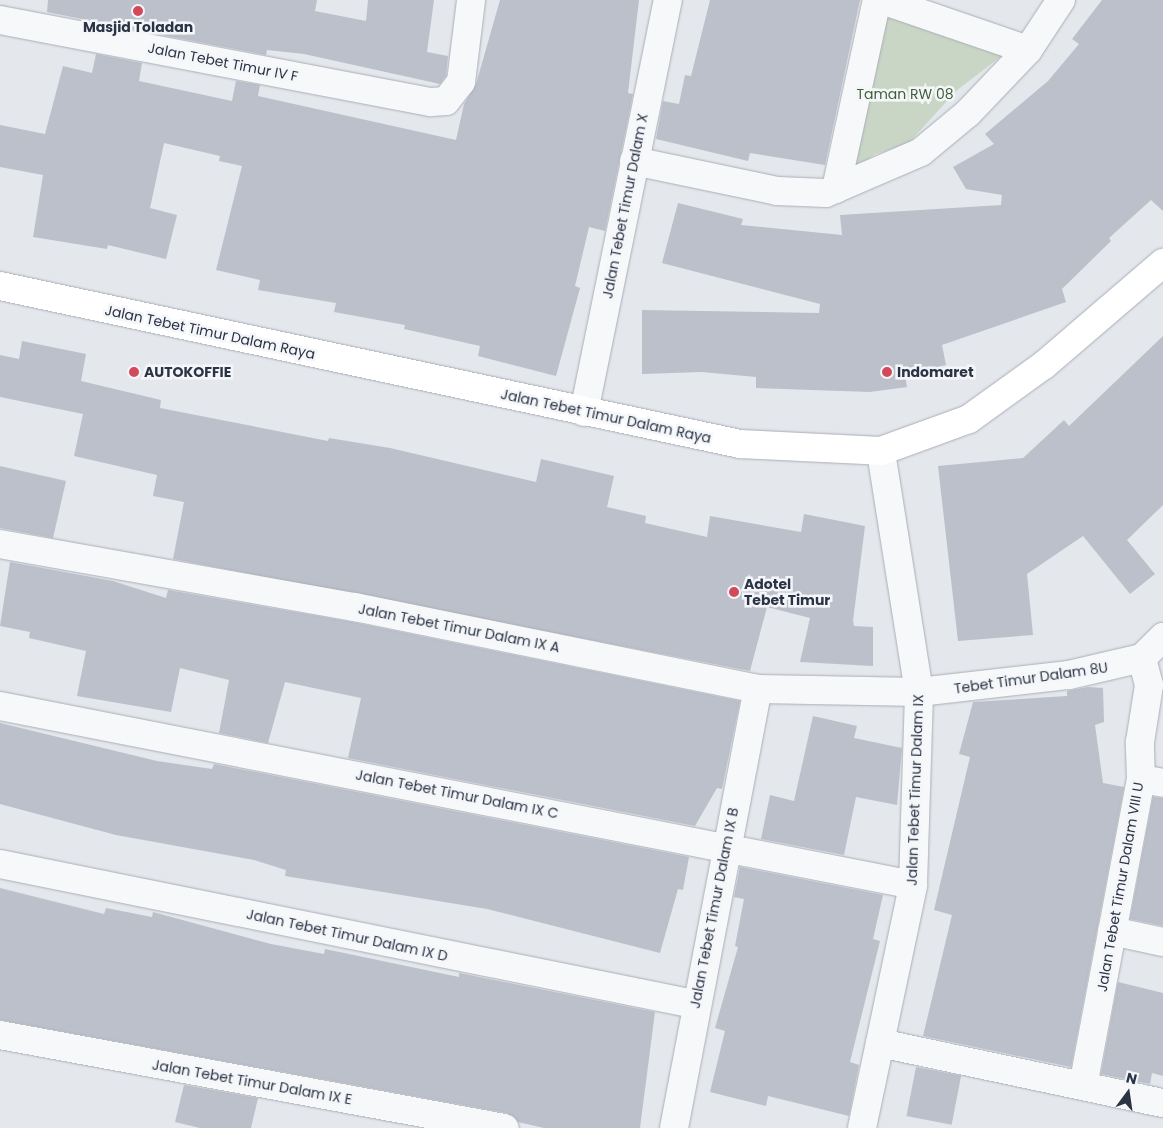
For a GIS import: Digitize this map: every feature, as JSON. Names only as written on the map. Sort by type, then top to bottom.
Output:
[{"type":"street","name":"Jalan Tebet Timur IV F","points":[[0,20],[431,102],[446,101],[461,82],[471,0]]},
{"type":"street","name":"Jalan Tebet Timur Dalam X","points":[[584,412],[668,0]]},
{"type":"street","points":[[836,189],[877,0]]},
{"type":"street","points":[[882,0],[1028,50]]},
{"type":"street","points":[[634,161],[776,191],[810,194],[836,189],[921,152],[968,113],[1028,50],[1061,0]]},
{"type":"street","name":"Jalan Tebet Timur Dalam Raya","points":[[0,286],[740,444],[881,451],[969,419],[1044,365],[1163,263]]},
{"type":"street","name":"Jalan Tebet Timur Dalam IX","points":[[862,1128],[913,885],[919,692],[881,451]]},
{"type":"street","name":"Jalan Tebet Timur Dalam IX A","points":[[0,544],[355,607],[758,689],[919,692]]},
{"type":"street","points":[[1142,658],[1163,637]]},
{"type":"street","name":"Tebet Timur Dalam 8U","points":[[919,692],[1068,675],[1142,658]]},
{"type":"street","name":"Jalan Tebet Timur Dalam VIII U","points":[[1083,1086],[1112,931],[1152,781],[1140,742],[1149,685],[1142,658]]},
{"type":"street","name":"Jalan Tebet Timur Dalam IX B","points":[[674,1128],[694,1004],[758,689]]},
{"type":"street","name":"Jalan Tebet Timur Dalam IX C","points":[[0,706],[727,847],[913,885]]},
{"type":"street","name":"Jalan Tebet Timur Dalam IX D","points":[[0,864],[694,1004]]},
{"type":"street","points":[[1112,931],[1163,942]]},
{"type":"street","name":"Jalan Tebet Timur Dalam IX E","points":[[0,1035],[504,1128]]},
{"type":"street","points":[[880,1043],[1163,1103]]},
{"type":"green space","name":"Taman RW 08","points":[[885,11],[1007,52],[956,91],[908,144],[875,154],[852,172]]},
{"type":"building","points":[[48,0],[317,0],[315,11],[366,21],[368,0],[434,0],[427,52],[448,56],[446,76],[440,84],[304,54],[267,50],[266,55],[47,12]]},
{"type":"building","points":[[500,0],[639,0],[628,93],[633,94],[605,231],[589,227],[575,286],[580,288],[556,376],[478,356],[480,346],[404,329],[405,325],[334,312],[336,303],[258,290],[260,280],[216,270],[242,166],[219,161],[220,156],[164,143],[150,208],[177,215],[166,259],[108,245],[107,249],[33,237],[43,175],[0,167],[0,125],[45,134],[63,66],[92,73],[96,54],[142,63],[139,81],[232,101],[236,81],[260,85],[258,96],[456,140],[464,104],[476,84]]},
{"type":"building","points":[[710,0],[860,0],[825,165],[750,153],[748,161],[656,139],[663,101],[679,104],[685,75],[691,76]]},
{"type":"building","points":[[1102,0],[1163,0],[1163,211],[1151,200],[1109,238],[1111,241],[1062,289],[1066,302],[942,345],[946,365],[905,375],[907,387],[870,392],[756,388],[756,377],[702,372],[642,374],[642,310],[819,313],[820,304],[662,263],[678,203],[743,219],[741,225],[842,235],[840,215],[1001,205],[1002,195],[966,189],[953,167],[994,144],[985,134],[1048,81],[1079,44],[1072,39]]},
{"type":"building","points":[[1163,336],[1163,505],[1127,540],[1155,574],[1130,594],[1083,536],[1027,574],[1033,635],[958,641],[938,466],[1023,458],[1064,420],[1069,426]]},
{"type":"building","points":[[22,341],[86,354],[81,381],[161,400],[160,408],[328,441],[329,438],[390,448],[536,482],[541,459],[614,476],[607,507],[646,516],[645,523],[707,537],[710,516],[801,532],[804,514],[865,526],[853,621],[854,626],[873,627],[873,666],[800,662],[810,618],[767,607],[750,671],[173,559],[184,502],[153,496],[157,475],[74,456],[83,414],[0,397],[0,355],[19,359]]},
{"type":"building","points":[[0,466],[66,481],[53,538],[0,528]]},
{"type":"building","points":[[10,562],[113,581],[166,598],[168,590],[352,622],[740,701],[722,789],[717,788],[695,826],[348,758],[361,698],[285,682],[268,743],[219,733],[229,680],[180,668],[171,712],[77,696],[86,651],[29,638],[30,632],[0,626]]},
{"type":"building","points":[[1088,687],[1103,688],[1104,722],[1095,725],[1103,783],[1124,787],[1071,1067],[923,1036],[952,915],[934,910],[970,757],[959,754],[973,702],[1067,696],[1067,691]]},
{"type":"building","points":[[813,716],[857,726],[854,738],[902,748],[897,805],[856,797],[844,855],[761,839],[770,795],[794,801]]},
{"type":"building","points":[[0,723],[157,761],[212,769],[214,764],[689,857],[683,890],[678,889],[660,953],[487,909],[285,876],[286,870],[254,860],[116,835],[0,804]]},
{"type":"building","points":[[1153,797],[1163,798],[1163,926],[1130,919]]},
{"type":"building","points":[[740,867],[883,895],[873,939],[880,941],[850,1062],[859,1065],[849,1116],[768,1096],[766,1106],[710,1092],[725,1031],[715,1028],[738,947],[735,946],[744,899],[734,897]]},
{"type":"building","points":[[0,888],[104,914],[106,908],[152,917],[153,912],[271,944],[324,954],[325,949],[459,977],[459,973],[655,1012],[640,1128],[544,1128],[518,1122],[507,1113],[0,1020]]},
{"type":"building","points":[[1118,982],[1163,993],[1163,1076],[1152,1073],[1150,1084],[1101,1074]]},
{"type":"building","points":[[916,1067],[961,1076],[952,1125],[906,1116]]},
{"type":"building","points":[[184,1085],[258,1098],[251,1128],[200,1128],[175,1122]]},
{"type":"place","name":"Masjid Toladan","points":[[138,11]]},
{"type":"place","name":"AUTOKOFFIE","points":[[134,372]]},
{"type":"place","name":"Indomaret","points":[[887,372]]},
{"type":"place","name":"Adotel Tebet Timur","points":[[734,592]]}]
